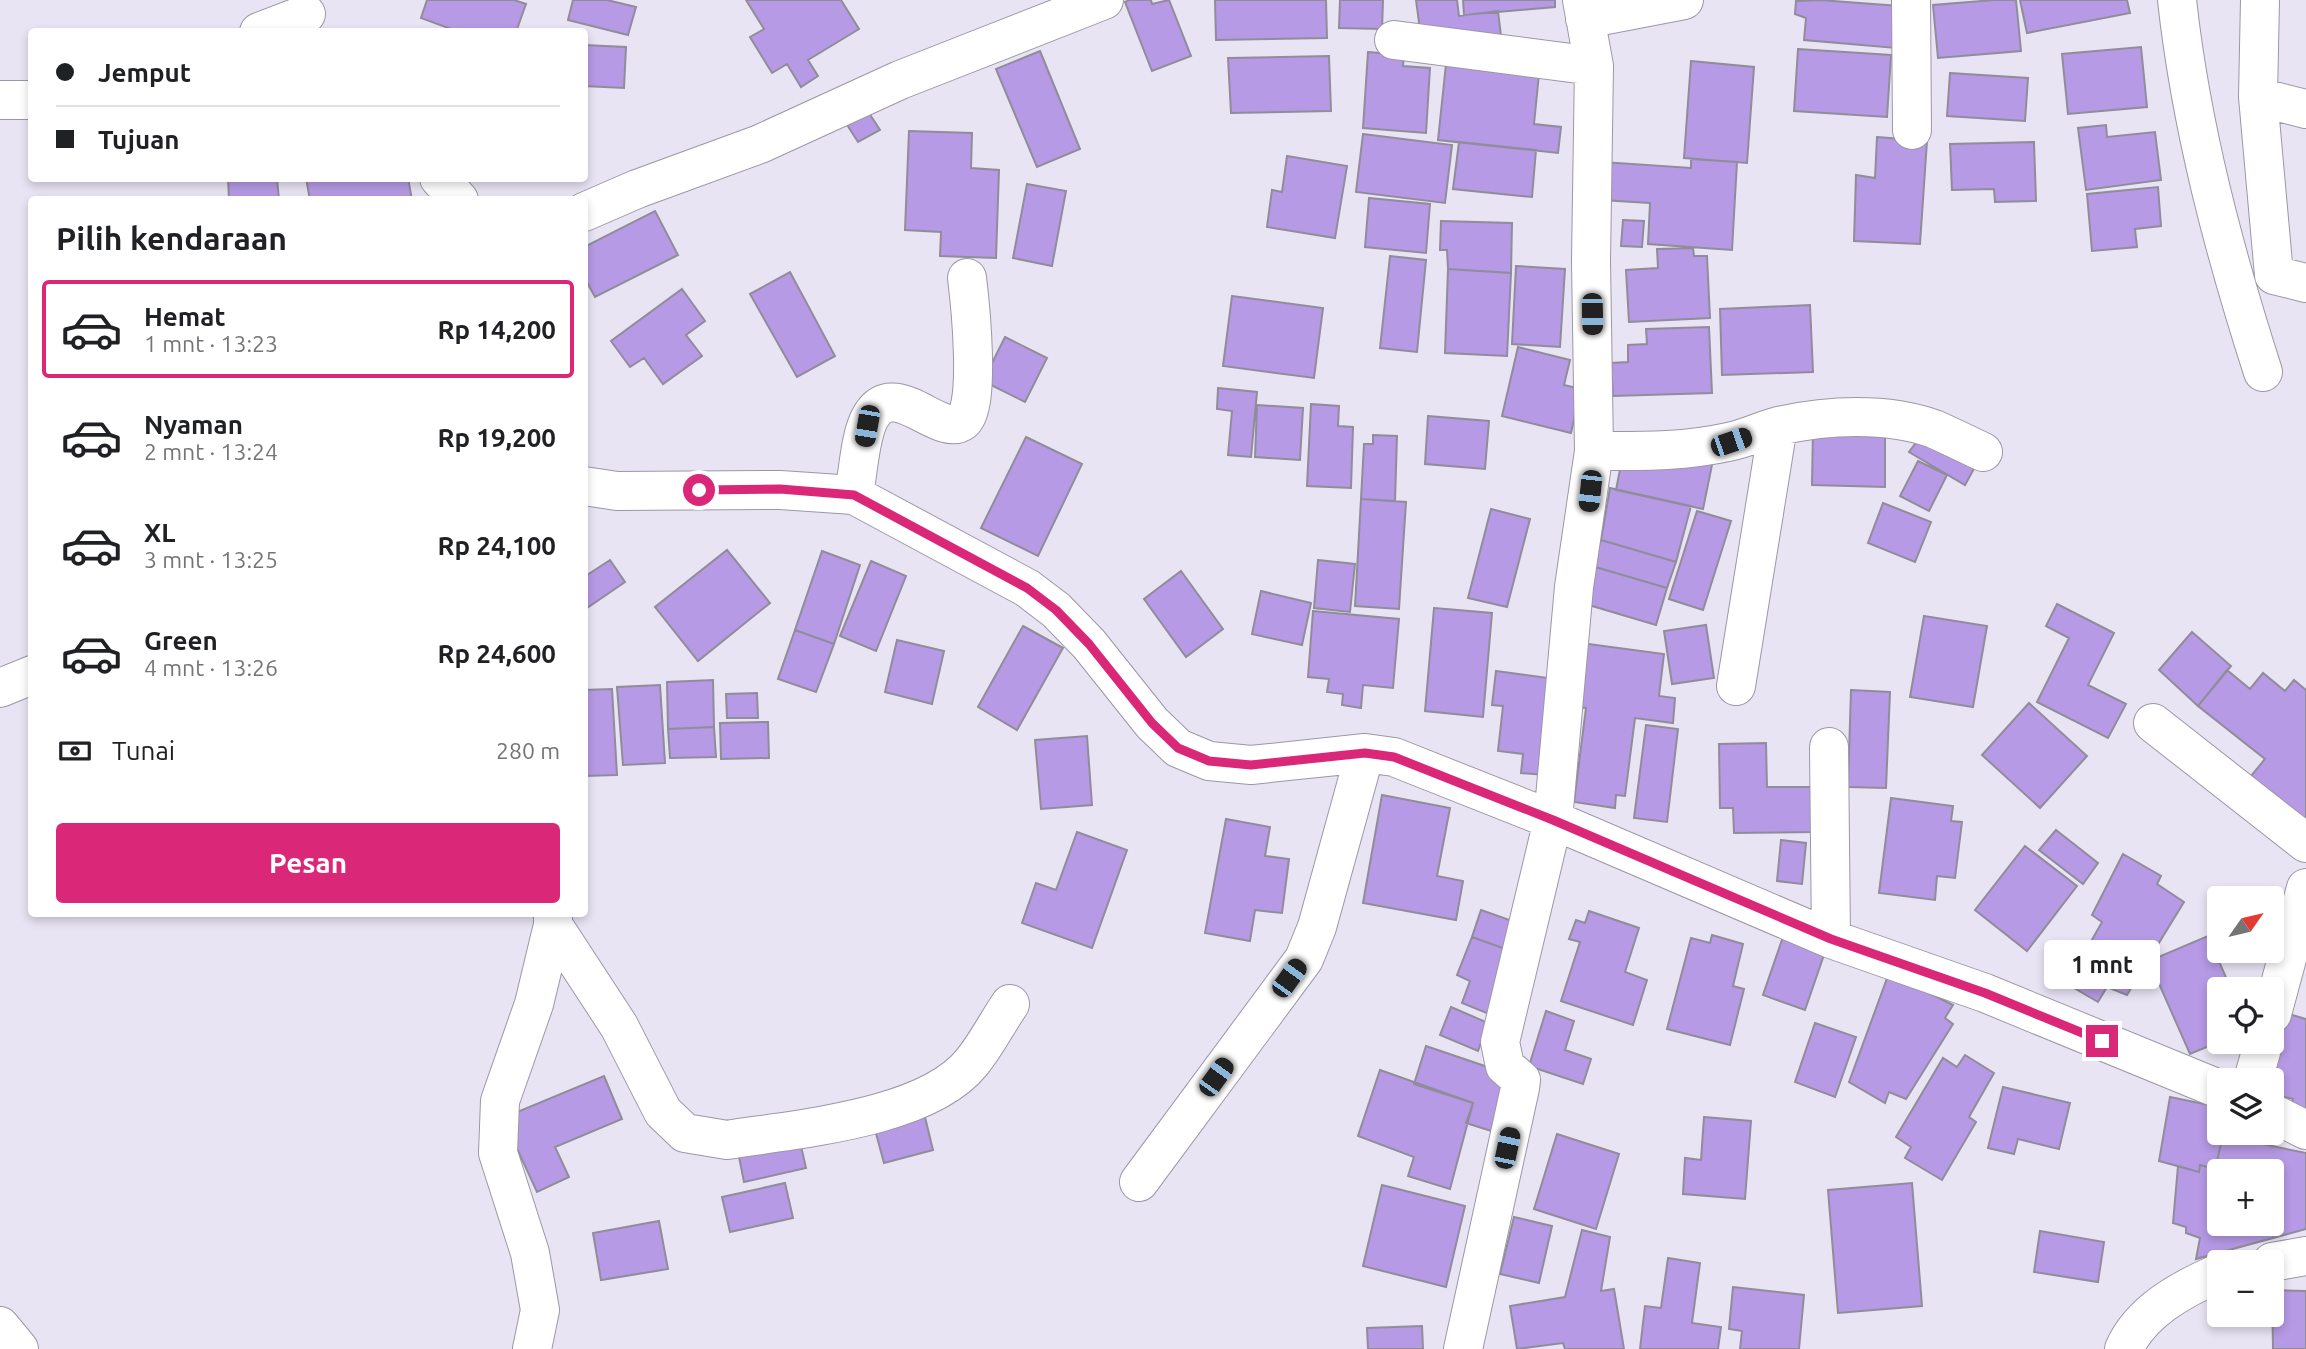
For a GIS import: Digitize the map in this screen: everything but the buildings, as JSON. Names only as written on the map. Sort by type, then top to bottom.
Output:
[{"type":"street","points":[[588,210],[637,188],[760,144],[900,79],[1104,0]]},
{"type":"street","points":[[1463,1349],[1520,1088],[1521,1080],[1502,1060],[1500,1042],[1553,820],[1574,587],[1594,451],[1591,261],[1594,66],[1583,9],[1684,0]]},
{"type":"street","points":[[1910,0],[1912,130]]},
{"type":"street","points":[[2177,0],[2197,125],[2218,218],[2263,372]]},
{"type":"street","points":[[2260,0],[2258,97],[2274,275],[2306,283]]},
{"type":"street","points":[[271,28],[309,15]]},
{"type":"street","points":[[1394,40],[1594,66]]},
{"type":"street","points":[[2258,97],[2306,109]]},
{"type":"street","points":[[0,100],[28,100]]},
{"type":"street","points":[[443,182],[455,196]]},
{"type":"street","points":[[854,495],[867,426],[871,415],[881,405],[895,403],[914,407],[950,425],[960,424],[968,416],[974,360],[967,278]]},
{"type":"street","points":[[1594,451],[1685,449],[1731,442],[1779,426],[1834,417],[1885,420],[1931,428],[1983,452]]},
{"type":"street","points":[[1736,686],[1779,426]]},
{"type":"street","points":[[588,487],[617,491],[780,489],[854,495],[1027,588],[1056,610],[1089,644],[1152,723],[1178,748],[1209,761],[1251,765],[1365,753],[1394,757],[1553,820],[1831,939],[1985,993],[2207,1084]]},
{"type":"street","points":[[0,688],[28,677]]},
{"type":"street","points":[[2154,723],[2306,843]]},
{"type":"street","points":[[1829,747],[1831,939]]},
{"type":"street","points":[[1139,1182],[1304,959],[1317,927],[1365,753]]},
{"type":"street","points":[[2282,977],[2306,888]]},
{"type":"street","points":[[553,920],[619,1026],[663,1112],[685,1133],[702,1138],[727,1140],[897,1109],[939,1090],[971,1063],[1010,1004]]},
{"type":"street","points":[[532,1349],[540,1310],[530,1253],[498,1153],[500,1101],[534,1004],[553,920]]},
{"type":"street","points":[[2284,1119],[2306,1130]]},
{"type":"street","points":[[2284,1260],[2306,1256]]},
{"type":"street","points":[[2124,1349],[2130,1335],[2156,1308],[2207,1278]]},
{"type":"street","points":[[0,1326],[19,1349]]},
{"type":"route","points":[[699,490],[780,489],[854,495],[1027,588],[1056,610],[1089,644],[1152,723],[1178,748],[1209,761],[1251,765],[1365,753],[1394,757],[1553,820],[1831,939],[1985,993],[2102,1041]]}]
